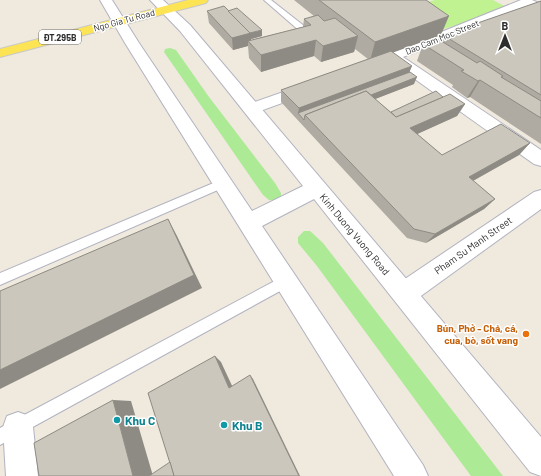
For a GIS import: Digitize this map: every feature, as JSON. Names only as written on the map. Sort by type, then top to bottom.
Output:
[{"type":"main road","points":[[106,0],[412,476]]},
{"type":"main road","name":"Ngo Gia Tu Road","points":[[0,53],[120,22],[162,5],[202,0]]},
{"type":"main road","name":"Dao Cam Moc Street","points":[[356,70],[425,47],[526,2],[541,8]]},
{"type":"main road","name":"Kinh Duong Vuong Road","points":[[162,5],[185,28],[541,461]]},
{"type":"main road","points":[[393,57],[541,159]]},
{"type":"main road","points":[[252,109],[319,84]]},
{"type":"main road","points":[[249,222],[317,188]]},
{"type":"main road","name":"Pham Su Manh Street","points":[[404,293],[541,198]]},
{"type":"main road","points":[[9,432],[22,476]]},
{"type":"lane","points":[[267,0],[304,31]]},
{"type":"lane","points":[[0,279],[223,183]]},
{"type":"lane","points":[[9,432],[286,281]]},
{"type":"green space","points":[[435,0],[493,0],[510,9],[440,30],[405,8]]},
{"type":"green space","points":[[170,48],[176,50],[209,97],[275,183],[281,193],[281,198],[276,201],[269,200],[263,195],[164,52],[165,49]]},
{"type":"green space","points":[[304,231],[310,231],[323,243],[503,476],[471,476],[317,266],[298,243],[298,237]]},
{"type":"building","points":[[319,0],[426,0],[449,16],[375,42]]},
{"type":"building","points":[[541,1],[541,95],[443,35]]},
{"type":"building","points":[[224,6],[251,33],[232,38],[207,11]]},
{"type":"building","points":[[237,8],[262,30],[250,33],[228,11]]},
{"type":"building","points":[[318,15],[324,21],[335,18],[358,36],[323,46],[316,40],[261,55],[248,41],[311,25],[304,19]]},
{"type":"building","points":[[438,39],[477,63],[480,61],[503,76],[501,77],[541,101],[541,118],[480,80],[478,81],[461,71],[464,70],[423,44]]},
{"type":"building","points":[[391,51],[412,66],[299,108],[281,90]]},
{"type":"building","points":[[410,72],[417,77],[371,95],[366,91],[305,115],[304,120],[298,113]]},
{"type":"building","points":[[366,91],[396,117],[450,94],[465,104],[410,128],[442,155],[501,124],[530,143],[469,177],[495,199],[435,234],[414,229],[305,115]]},
{"type":"building","points":[[436,91],[443,97],[396,117],[391,112]]},
{"type":"building","points":[[168,219],[194,275],[0,370],[0,291]]},
{"type":"building","name":"Khu B","points":[[215,356],[229,388],[250,375],[299,476],[174,476],[148,393]]},
{"type":"building","name":"Khu C","points":[[113,400],[133,476],[39,476],[34,443]]},
{"type":"building","points":[[170,462],[174,476],[149,476]]},
{"type":"place","name":"Bún, Phở - Chả, cá, cua, bò, sốt vang","points":[[526,334]]},
{"type":"place","name":"Khu C","points":[[117,420]]},
{"type":"place","name":"Khu B","points":[[224,425]]}]
